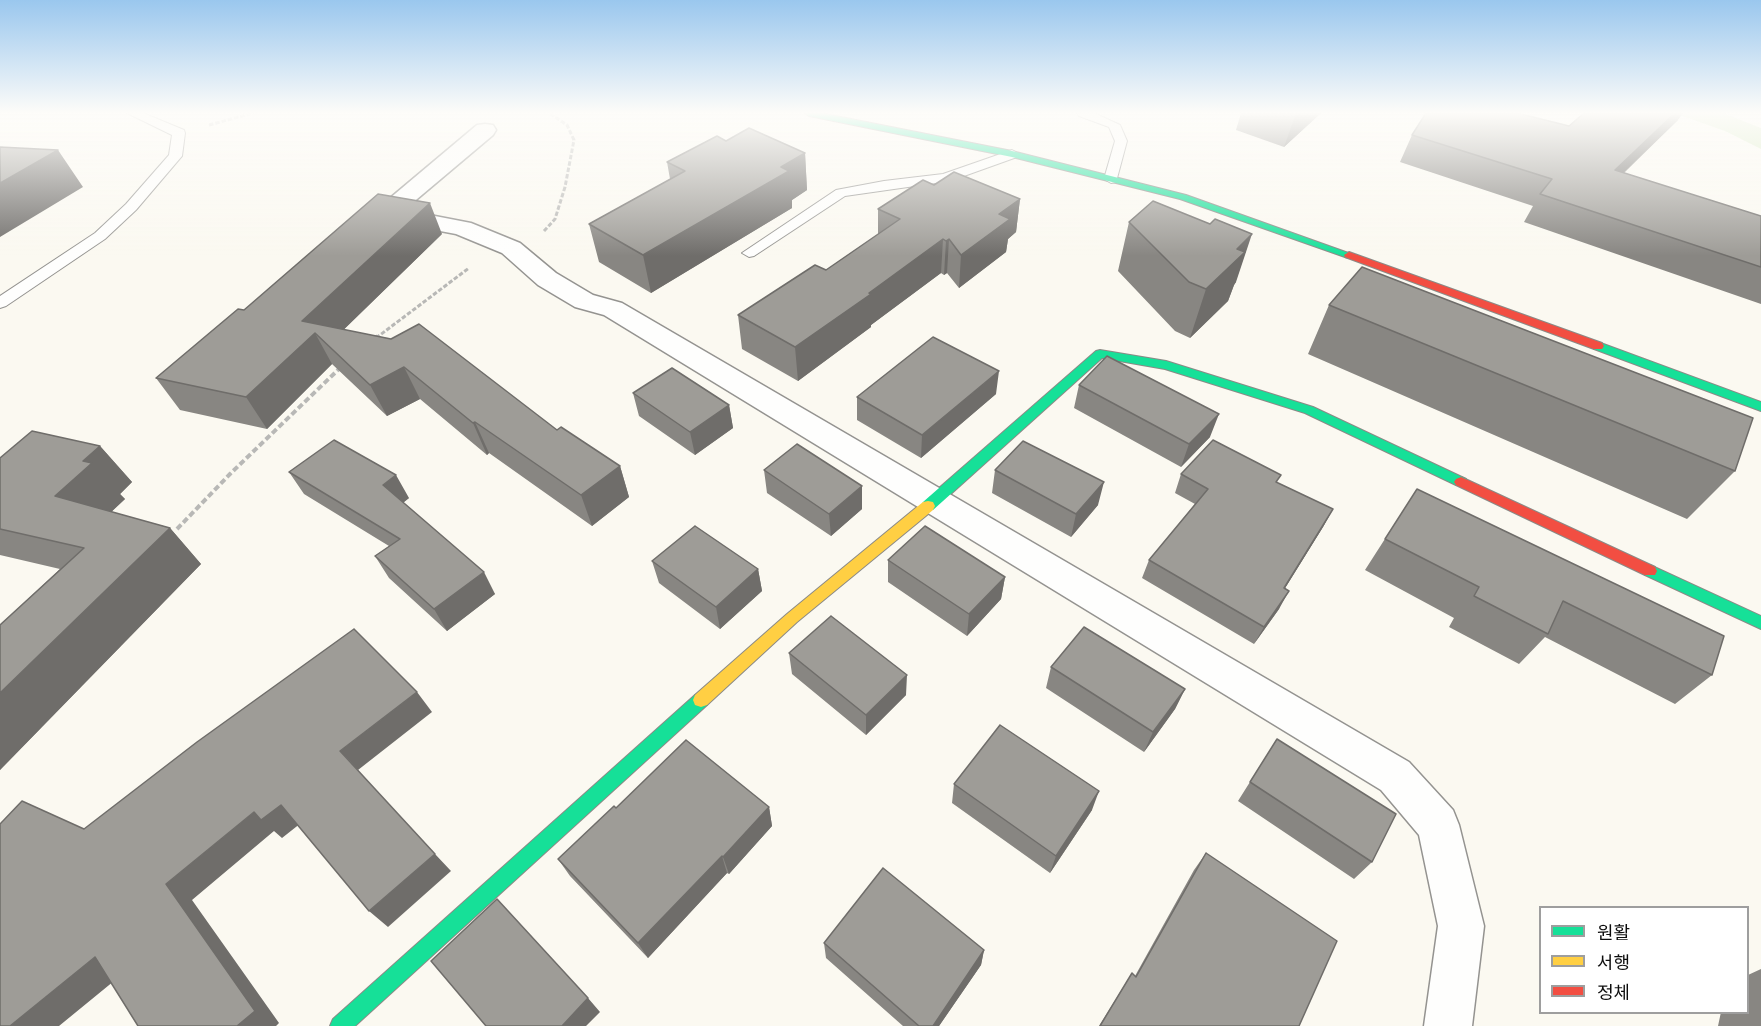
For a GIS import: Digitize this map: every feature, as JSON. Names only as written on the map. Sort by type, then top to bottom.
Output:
[{"type":"street","points":[[448,161],[376,222],[462,228],[511,248],[556,285],[584,301],[613,309],[1395,776],[1438,825],[1461,926],[1448,1026]]},
{"type":"street","points":[[1040,161],[1183,197],[1437,286],[1761,407]]},
{"type":"street","points":[[340,1026],[792,618],[935,500],[1100,354],[1166,365],[1309,410],[1761,622]]},
{"type":"lane","points":[[0,303],[100,236],[131,207],[171,161]]},
{"type":"lane","points":[[749,253],[841,193],[945,178],[993,161]]},
{"type":"lane","points":[[1111,178],[1116,161]]},
{"type":"path","points":[[366,345],[479,261],[511,248],[534,243],[555,219],[570,161]]},
{"type":"path","points":[[177,529],[230,474],[349,360]]},
{"type":"building","points":[[0,161],[39,161],[0,183]]},
{"type":"building","points":[[791,161],[781,167],[789,171],[643,255],[589,224],[685,171],[667,162]]},
{"type":"building","points":[[1494,161],[1625,161],[1615,170],[1761,216],[1761,267],[1540,194],[1552,179]]},
{"type":"building","points":[[954,172],[1020,199],[999,214],[1010,219],[961,255],[949,239],[946,241],[943,239],[869,293],[871,294],[795,347],[738,315],[815,265],[826,270],[900,219],[878,209],[923,180],[934,185]]},
{"type":"building","points":[[378,194],[430,203],[302,321],[391,339],[419,324],[557,430],[561,427],[620,466],[581,495],[475,422],[473,423],[404,367],[370,385],[315,333],[246,397],[156,378],[238,309],[244,310]]},
{"type":"building","points":[[1153,201],[1210,224],[1215,219],[1252,234],[1237,249],[1245,252],[1206,289],[1189,282],[1129,222]]},
{"type":"building","points":[[1362,267],[1753,418],[1735,471],[1329,305]]},
{"type":"building","points":[[933,337],[999,371],[922,435],[857,397]]},
{"type":"building","points":[[1107,356],[1219,414],[1189,444],[1079,385]]},
{"type":"building","points":[[672,368],[729,405],[690,432],[633,393]]},
{"type":"building","points":[[32,431],[100,446],[83,461],[92,463],[55,496],[170,528],[0,693],[0,625],[84,548],[0,529],[0,458]]},
{"type":"building","points":[[334,440],[396,475],[383,485],[484,572],[434,609],[375,556],[400,539],[289,472]]},
{"type":"building","points":[[1213,440],[1281,475],[1276,482],[1333,509],[1284,588],[1289,591],[1264,627],[1149,560],[1208,489],[1181,474]]},
{"type":"building","points":[[1023,441],[1104,482],[1076,514],[995,470]]},
{"type":"building","points":[[797,444],[862,486],[829,514],[764,470]]},
{"type":"building","points":[[1417,489],[1724,636],[1712,675],[1563,601],[1548,634],[1474,596],[1479,587],[1385,539]]},
{"type":"building","points":[[695,526],[758,569],[716,607],[652,561]]},
{"type":"building","points":[[925,526],[1005,577],[969,614],[888,560]]},
{"type":"building","points":[[831,616],[907,675],[866,715],[789,653]]},
{"type":"building","points":[[1084,627],[1185,689],[1153,732],[1051,667]]},
{"type":"building","points":[[354,629],[417,692],[340,751],[435,854],[369,911],[281,805],[261,820],[254,812],[166,884],[255,1011],[237,1026],[138,1026],[95,957],[10,1026],[0,1026],[0,824],[22,801],[84,829],[197,742]]},
{"type":"building","points":[[1000,725],[1099,791],[1056,856],[954,784]]},
{"type":"building","points":[[1277,739],[1396,814],[1372,862],[1250,782]]},
{"type":"building","points":[[686,740],[769,807],[638,943],[558,859],[614,806],[616,808]]},
{"type":"building","points":[[1206,853],[1337,941],[1299,1026],[1100,1026],[1132,973],[1136,977]]},
{"type":"building","points":[[883,868],[984,950],[933,1026],[919,1026],[824,943]]},
{"type":"building","points":[[497,899],[588,998],[562,1026],[486,1026],[431,961]]},
{"type":"traffic: fast","points":[[1039,161],[1183,197],[1349,255]]},
{"type":"traffic: fast","points":[[1598,346],[1761,407]]},
{"type":"traffic: fast","points":[[928,506],[1100,354],[1166,365],[1309,410],[1461,482]]},
{"type":"traffic: fast","points":[[1650,571],[1761,623]]},
{"type":"traffic: fast","points":[[340,1026],[701,700]]},
{"type":"traffic: slow","points":[[701,700],[792,618],[928,506]]},
{"type":"traffic: jam","points":[[1349,255],[1598,346]]},
{"type":"traffic: jam","points":[[1461,482],[1650,571]]}]
